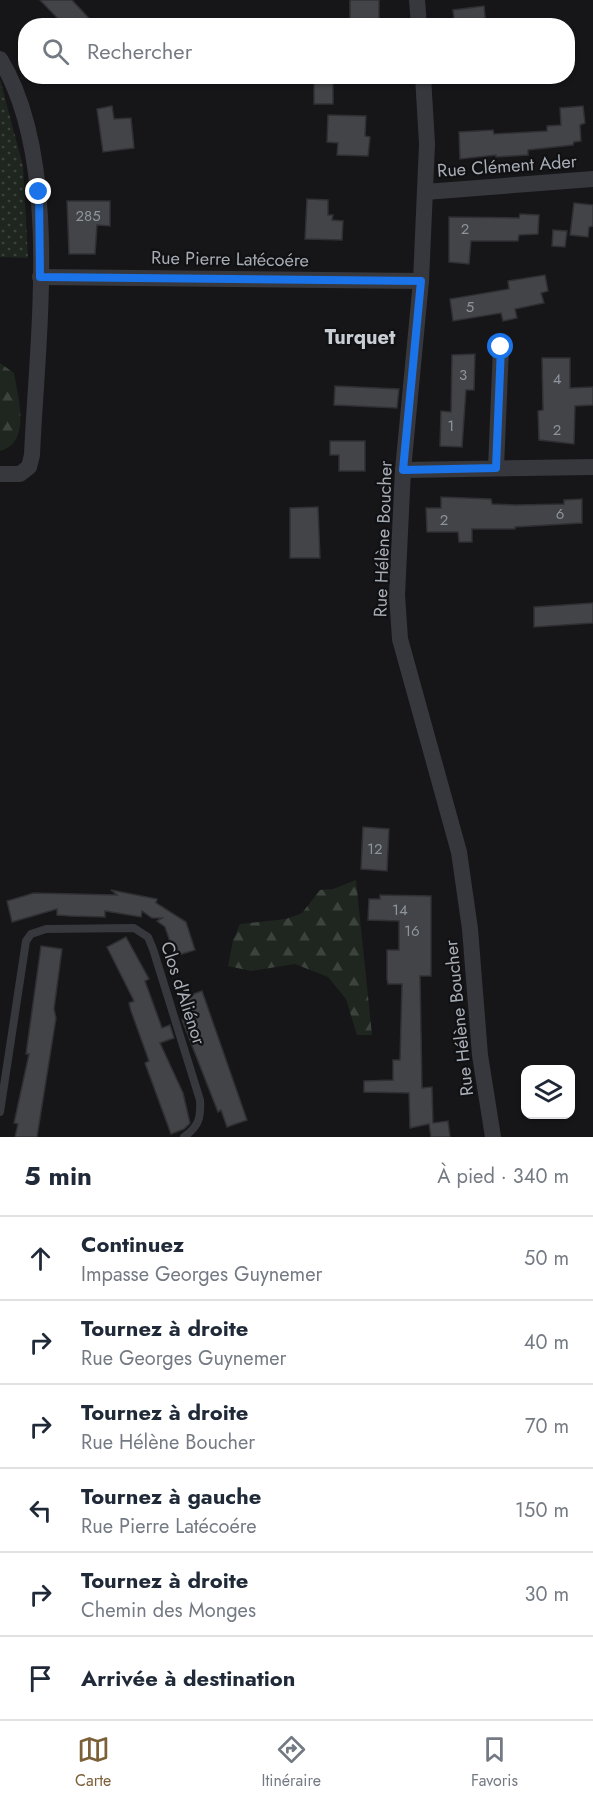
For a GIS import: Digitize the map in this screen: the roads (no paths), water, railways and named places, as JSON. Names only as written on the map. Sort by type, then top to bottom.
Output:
[{"type":"street","points":[[417,0],[418,18]]},
{"type":"street","points":[[0,59],[15,83],[30,140],[39,192],[40,277],[32,455],[29,467],[20,474],[0,474]]},
{"type":"street","name":"Rue Hélène Boucher","points":[[423,84],[427,144],[421,281],[403,470],[397,595],[400,639],[459,852],[470,928],[480,1055],[493,1137]]},
{"type":"street","name":"Rue Clément Ader","points":[[425,192],[593,179]]},
{"type":"street","name":"Rue Pierre Latécoére","points":[[40,277],[421,281]]},
{"type":"street","points":[[496,468],[501,347]]},
{"type":"street","points":[[403,470],[593,467]]},
{"type":"lane","name":"Clos d'Aliénor","points":[[0,1112],[26,942],[31,934],[46,929],[134,928],[148,936],[153,949],[200,1100],[201,1117],[196,1128],[184,1137]]},
{"type":"district","name":"Turquet","points":[[360,337]]}]
